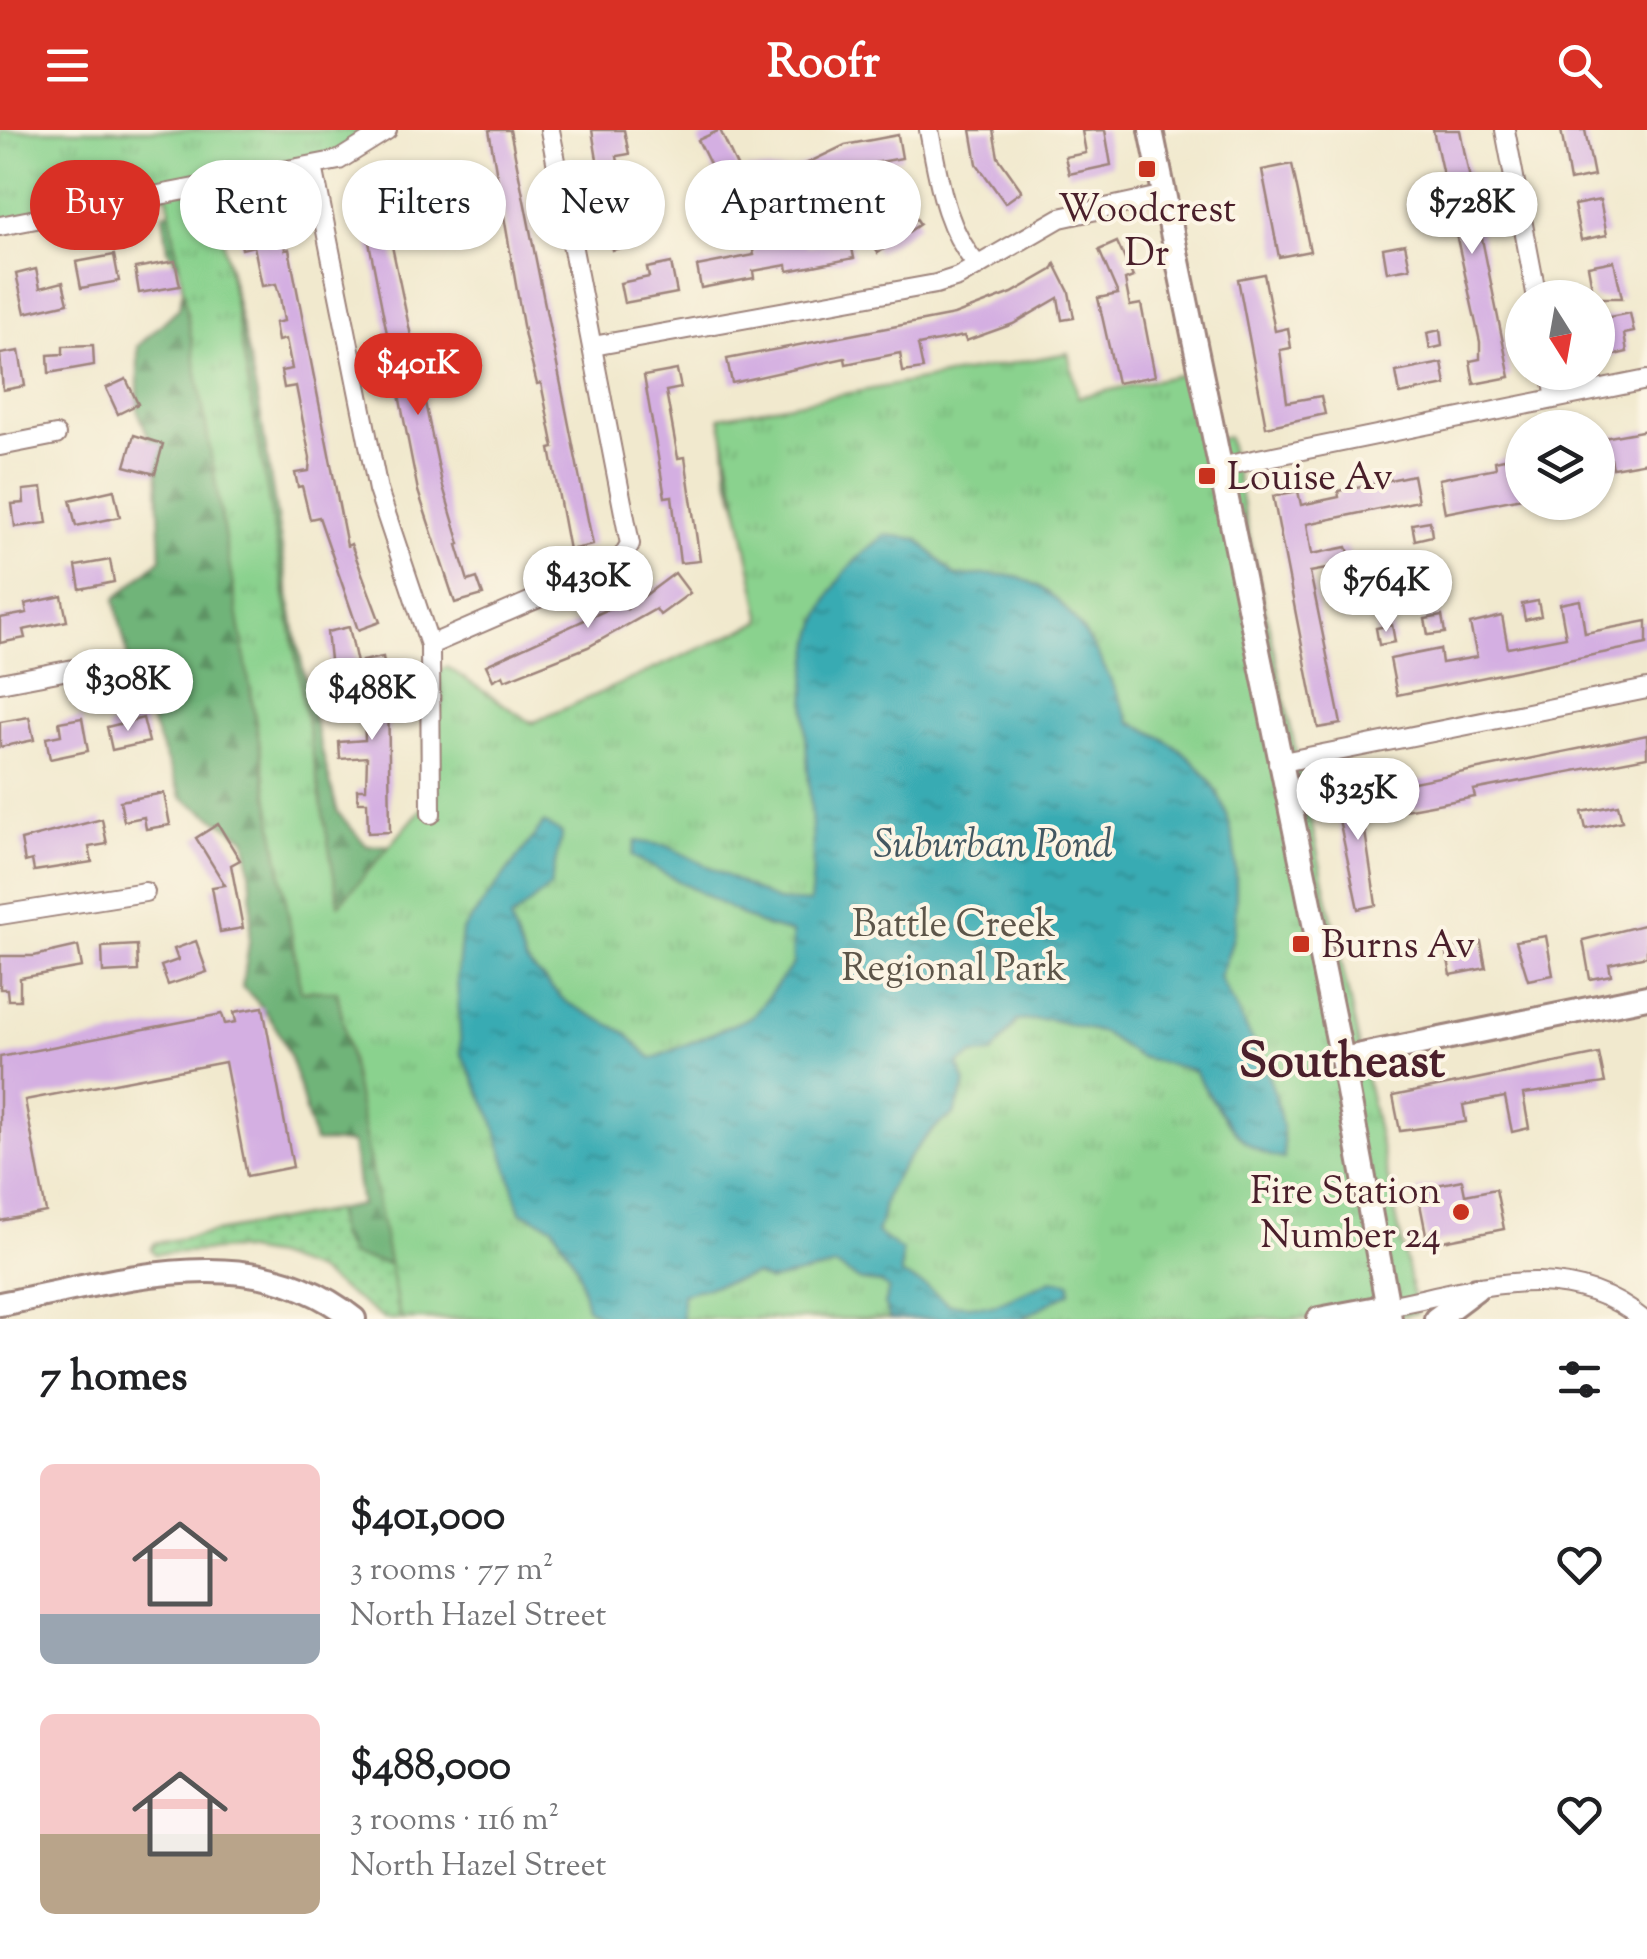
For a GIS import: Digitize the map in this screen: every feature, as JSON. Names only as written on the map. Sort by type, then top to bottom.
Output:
[{"type":"street","points":[[322,163],[358,153],[387,130]]},
{"type":"street","points":[[430,645],[618,562],[630,544],[550,130]]},
{"type":"street","points":[[929,130],[946,212],[954,233],[978,266]]},
{"type":"street","points":[[1151,130],[1278,764],[1342,1059],[1389,1312]]},
{"type":"street","points":[[1504,130],[1533,280]]},
{"type":"street","points":[[0,226],[180,191]]},
{"type":"street","points":[[593,346],[936,284],[978,266],[1060,218],[1165,195]]},
{"type":"street","points":[[322,211],[378,490],[430,645],[431,814]]},
{"type":"street","points":[[1219,467],[1647,380]]},
{"type":"street","points":[[1554,390],[1556,398]]},
{"type":"street","points":[[0,446],[56,436]]},
{"type":"street","points":[[0,683],[100,664]]},
{"type":"street","points":[[1278,764],[1647,690]]},
{"type":"street","points":[[0,915],[145,892]]},
{"type":"street","points":[[1342,1059],[1647,996]]},
{"type":"street","points":[[0,1304],[170,1272],[222,1268],[278,1277],[326,1298],[354,1319]]},
{"type":"street","points":[[1319,1319],[1389,1312],[1525,1280],[1568,1282],[1617,1300],[1642,1319]]},
{"type":"street","points":[[1436,1319],[1476,1289]]},
{"type":"green space","name":"Battle Creek Regional Park","points":[[0,130],[373,130],[341,152],[296,160],[180,160],[180,250],[225,250],[339,905],[430,799],[421,677],[447,667],[532,723],[762,621],[720,417],[1068,353],[1078,397],[1197,371],[1212,440],[1228,437],[1417,1313],[1383,1319],[400,1319],[337,991],[301,991],[167,194],[160,195],[160,160],[30,160],[30,220],[0,226]]},
{"type":"green space","points":[[180,205],[180,250],[225,250],[259,406],[296,637],[318,736],[338,813],[367,846],[417,845],[521,722],[542,721],[769,666],[756,566],[728,475],[723,421],[923,430],[401,1266],[351,1256],[339,1236],[336,1210],[361,1205],[352,1143],[314,1142],[282,1038],[242,987],[251,912],[245,838],[181,797],[130,668],[115,599],[161,559],[157,458],[138,411],[138,346],[179,308],[186,277],[168,250],[163,215]]},
{"type":"green space","points":[[336,1210],[339,1236],[401,1266],[465,1319],[384,1319],[316,1271],[274,1256],[233,1249],[155,1254],[151,1249],[155,1243]]},
{"type":"water","name":"Suburban Pond","points":[[885,535],[918,539],[955,576],[1010,576],[1032,583],[1052,596],[1085,634],[1130,722],[1178,749],[1211,783],[1230,826],[1235,852],[1234,930],[1219,977],[1272,1087],[1283,1134],[1284,1159],[1253,1148],[1241,1138],[1193,1070],[1139,1057],[1103,1033],[1048,1019],[1017,1021],[992,1054],[974,1055],[958,1064],[966,1083],[954,1115],[926,1138],[899,1173],[887,1194],[877,1233],[902,1251],[901,1274],[927,1287],[948,1304],[992,1306],[1052,1280],[1070,1282],[1070,1292],[1021,1319],[890,1319],[884,1304],[889,1289],[881,1283],[861,1281],[836,1266],[769,1281],[755,1275],[682,1294],[682,1319],[605,1319],[587,1308],[577,1266],[553,1226],[521,1212],[492,1117],[461,1053],[457,978],[462,931],[544,823],[562,833],[550,887],[510,920],[525,961],[566,1002],[626,1033],[652,1059],[753,1016],[793,964],[792,933],[759,924],[632,856],[636,841],[667,846],[777,901],[810,903],[813,861],[806,690],[811,648],[823,609],[845,572]]},
{"type":"building","points":[[489,130],[510,130],[526,210],[526,250],[534,250],[593,545],[569,550],[550,449],[554,448],[541,383],[537,384],[525,337],[506,228],[506,160],[494,160]]},
{"type":"building","points":[[592,130],[624,130],[629,154],[617,156],[618,160],[597,160]]},
{"type":"building","points":[[720,130],[734,160],[708,160],[698,140]]},
{"type":"building","points":[[971,130],[993,130],[998,157],[1022,191],[1005,203],[977,164]]},
{"type":"building","points":[[1105,130],[1111,165],[1069,174],[1065,157],[1086,153],[1082,131]]},
{"type":"building","points":[[1433,130],[1460,130],[1505,352],[1505,378],[1474,384],[1470,361],[1480,359],[1480,342]]},
{"type":"building","points":[[1561,130],[1585,130],[1594,176],[1570,181]]},
{"type":"building","points":[[898,135],[902,158],[814,160],[845,145]]},
{"type":"building","points":[[1292,164],[1310,251],[1279,257],[1262,170]]},
{"type":"building","points":[[1600,200],[1607,235],[1581,240],[1574,205]]},
{"type":"building","points":[[1117,242],[1133,277],[1125,280],[1130,306],[1141,304],[1155,376],[1117,383],[1098,298],[1118,294],[1099,250]]},
{"type":"building","points":[[1405,244],[1410,268],[1387,272],[1383,248]]},
{"type":"building","points":[[255,250],[289,250],[347,546],[351,544],[380,622],[358,630],[319,517],[310,519],[302,486],[298,487],[295,473],[309,471],[310,458],[296,386],[284,388],[281,371],[292,369],[286,339],[278,341],[275,323],[284,321],[280,297],[276,284],[262,286]]},
{"type":"building","points":[[371,250],[393,250],[442,483],[460,544],[457,545],[468,581],[477,578],[483,595],[455,603],[418,491]]},
{"type":"building","points":[[753,250],[852,250],[854,258],[788,271],[787,265],[753,271],[754,278],[701,288],[697,266],[754,255]]},
{"type":"building","points":[[114,255],[119,281],[81,288],[76,262]]},
{"type":"building","points":[[175,261],[180,286],[139,293],[135,268]]},
{"type":"building","points":[[1614,261],[1622,298],[1615,298],[1615,280],[1591,280],[1588,266]]},
{"type":"building","points":[[671,263],[677,293],[624,303],[620,283],[649,277],[647,268]]},
{"type":"building","points":[[1055,264],[1069,292],[1074,318],[1062,320],[1058,298],[1013,324],[966,341],[964,336],[918,345],[923,369],[903,372],[900,353],[846,364],[845,358],[732,383],[727,359],[954,315],[1012,293],[1052,270]]},
{"type":"building","points":[[36,269],[40,288],[63,282],[68,303],[25,313],[16,274]]},
{"type":"building","points":[[1264,274],[1275,331],[1288,328],[1291,348],[1280,350],[1287,402],[1321,396],[1325,414],[1266,427],[1238,279]]},
{"type":"building","points":[[1630,313],[1634,332],[1624,334],[1627,352],[1615,355],[1615,316]]},
{"type":"building","points":[[1440,330],[1442,346],[1430,349],[1427,333]]},
{"type":"building","points":[[93,345],[94,365],[49,373],[48,355],[63,354],[63,346]]},
{"type":"building","points":[[19,351],[25,386],[3,390],[0,354]]},
{"type":"building","points":[[1442,363],[1446,385],[1400,394],[1396,372]]},
{"type":"building","points":[[677,370],[681,388],[666,391],[678,458],[685,457],[700,561],[680,563],[672,496],[665,497],[644,376]]},
{"type":"building","points":[[126,379],[138,404],[118,414],[106,388]]},
{"type":"building","points":[[1647,430],[1647,462],[1615,468],[1615,436]]},
{"type":"building","points":[[134,435],[163,444],[155,474],[125,466]]},
{"type":"building","points":[[1505,459],[1505,501],[1445,513],[1439,479],[1496,468],[1495,461]]},
{"type":"building","points":[[1413,475],[1418,501],[1307,524],[1312,554],[1347,547],[1358,579],[1341,583],[1337,567],[1310,572],[1341,724],[1318,728],[1273,496],[1298,491],[1301,505],[1339,497],[1338,491]]},
{"type":"building","points":[[42,488],[47,523],[15,527],[12,504],[24,503],[23,490]]},
{"type":"building","points":[[114,490],[120,517],[76,526],[70,500]]},
{"type":"building","points":[[1430,521],[1432,536],[1415,540],[1412,524]]},
{"type":"building","points":[[110,560],[114,582],[80,589],[76,566]]},
{"type":"building","points":[[675,573],[690,593],[660,615],[656,609],[588,647],[505,680],[503,675],[493,680],[486,665],[624,602],[627,609]]},
{"type":"building","points":[[62,596],[67,621],[23,630],[25,638],[0,643],[0,618],[27,613],[25,604]]},
{"type":"building","points":[[1580,600],[1585,633],[1647,621],[1647,644],[1397,695],[1390,659],[1440,649],[1442,663],[1477,657],[1470,624],[1502,616],[1508,648],[1566,637],[1560,604]]},
{"type":"building","points":[[1538,601],[1541,616],[1525,620],[1522,604]]},
{"type":"building","points":[[1442,616],[1445,633],[1428,635],[1425,619]]},
{"type":"building","points":[[1392,625],[1395,642],[1379,645],[1376,628]]},
{"type":"building","points":[[349,627],[357,663],[331,669],[327,632]]},
{"type":"building","points":[[383,657],[388,684],[390,832],[368,833],[367,802],[358,802],[357,789],[366,789],[367,757],[340,759],[339,742],[365,740],[364,710],[338,710],[337,693],[368,693],[362,661]]},
{"type":"building","points":[[162,670],[182,680],[169,705],[149,694]]},
{"type":"building","points":[[29,717],[34,740],[0,747],[0,722]]},
{"type":"building","points":[[82,718],[88,751],[50,759],[46,738],[61,735],[59,722]]},
{"type":"building","points":[[143,718],[149,742],[112,750],[107,727]]},
{"type":"building","points":[[1647,735],[1647,757],[1473,790],[1475,797],[1399,811],[1394,786]]},
{"type":"building","points":[[1368,786],[1373,816],[1363,818],[1376,905],[1358,909],[1336,805],[1347,803],[1345,791]]},
{"type":"building","points":[[164,793],[170,825],[146,829],[144,817],[124,821],[120,801]]},
{"type":"building","points":[[1618,805],[1622,821],[1586,829],[1582,812]]},
{"type":"building","points":[[102,819],[107,844],[89,847],[92,862],[34,871],[32,860],[25,862],[21,840]]},
{"type":"building","points":[[218,824],[240,860],[231,865],[243,928],[220,932],[212,887],[225,885],[196,838]]},
{"type":"building","points":[[1647,924],[1647,956],[1609,964],[1611,975],[1590,979],[1583,940]]},
{"type":"building","points":[[1546,936],[1553,975],[1528,980],[1516,941]]},
{"type":"building","points":[[196,941],[207,972],[168,985],[161,966],[178,960],[174,949]]},
{"type":"building","points":[[1481,942],[1486,968],[1451,975],[1446,949]]},
{"type":"building","points":[[137,945],[138,971],[103,973],[102,947]]},
{"type":"building","points":[[78,946],[82,967],[20,978],[20,1000],[8,1000],[7,989],[0,989],[0,956],[34,956]]},
{"type":"building","points":[[263,1007],[293,1167],[247,1176],[225,1062],[25,1100],[46,1212],[0,1221],[0,1057],[222,1014],[225,1024],[236,1022],[234,1012]]},
{"type":"building","points":[[1599,1054],[1605,1083],[1523,1094],[1529,1128],[1512,1132],[1505,1097],[1463,1105],[1466,1122],[1400,1131],[1393,1096]]},
{"type":"building","name":"Fire Station Number 24","points":[[1462,1180],[1465,1195],[1496,1189],[1504,1229],[1428,1244],[1417,1189]]},
{"type":"place","name":"Woodcrest Dr","points":[[1147,169]]},
{"type":"place","name":"Louise Av","points":[[1207,476]]},
{"type":"place","name":"Burns Av","points":[[1301,944]]},
{"type":"place","name":"Fire Station Number 24","points":[[1461,1212]]},
{"type":"district","name":"Southeast","points":[[1342,1059]]}]
